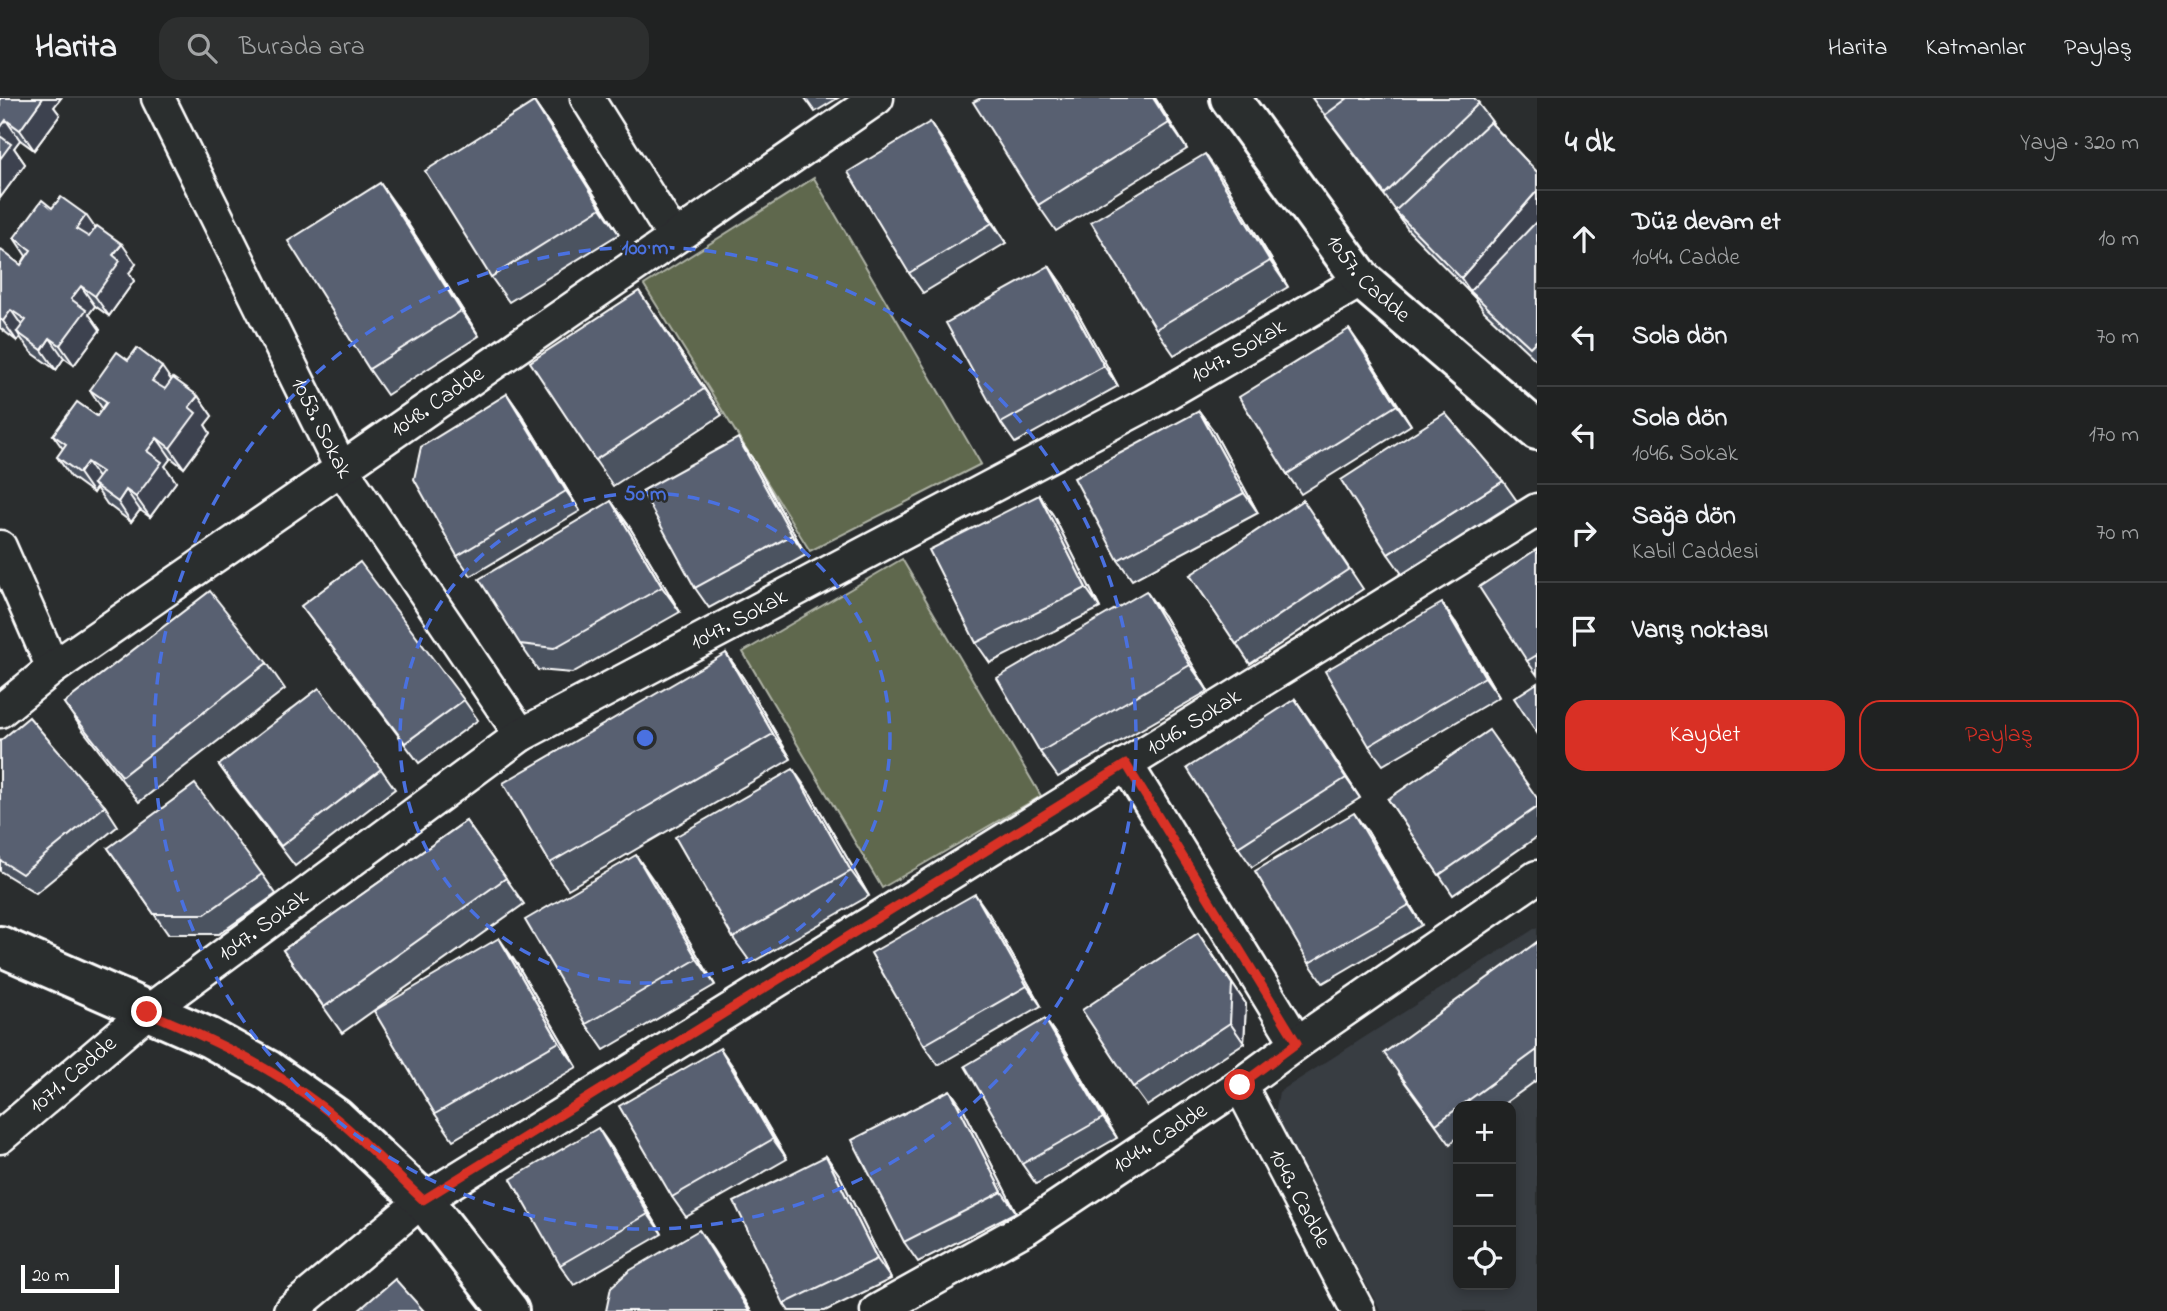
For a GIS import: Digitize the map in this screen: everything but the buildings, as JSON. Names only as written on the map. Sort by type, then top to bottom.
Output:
[{"type":"main road","name":"1057. Cadde","points":[[1230,98],[1362,280],[1537,430]]},
{"type":"main road","points":[[0,946],[210,1038],[268,1070],[336,1118],[423,1200],[509,1311]]},
{"type":"street","name":"1053. Sokak","points":[[159,98],[341,468],[521,735]]},
{"type":"street","points":[[587,98],[674,237]]},
{"type":"street","name":"1048. Cadde","points":[[0,710],[53,668],[877,98]]},
{"type":"street","name":"1047. Sokak","points":[[147,1012],[521,735],[1153,401],[1362,280]]},
{"type":"street","name":"1046. Sokak","points":[[290,1311],[423,1200],[1537,510]]},
{"type":"street","points":[[0,547],[53,668]]},
{"type":"street","points":[[1126,764],[1297,1043]]},
{"type":"street","name":"1044. Cadde","points":[[877,1311],[1026,1228],[1240,1085],[1537,877]]},
{"type":"street","name":"1071. Cadde","points":[[0,1137],[147,1012]]},
{"type":"street","name":"1043. Cadde","points":[[1240,1085],[1358,1311]]},
{"type":"shaded area","points":[[1537,927],[1537,1311],[1381,1311],[1274,1119],[1279,1092]]},
{"type":"green space","points":[[814,178],[981,464],[810,551],[644,285]]},
{"type":"green space","points":[[902,559],[1041,796],[882,888],[743,652]]},
{"type":"route","points":[[147,1012],[210,1038],[268,1070],[336,1118],[423,1200],[1126,764],[1297,1043],[1240,1085]]}]
